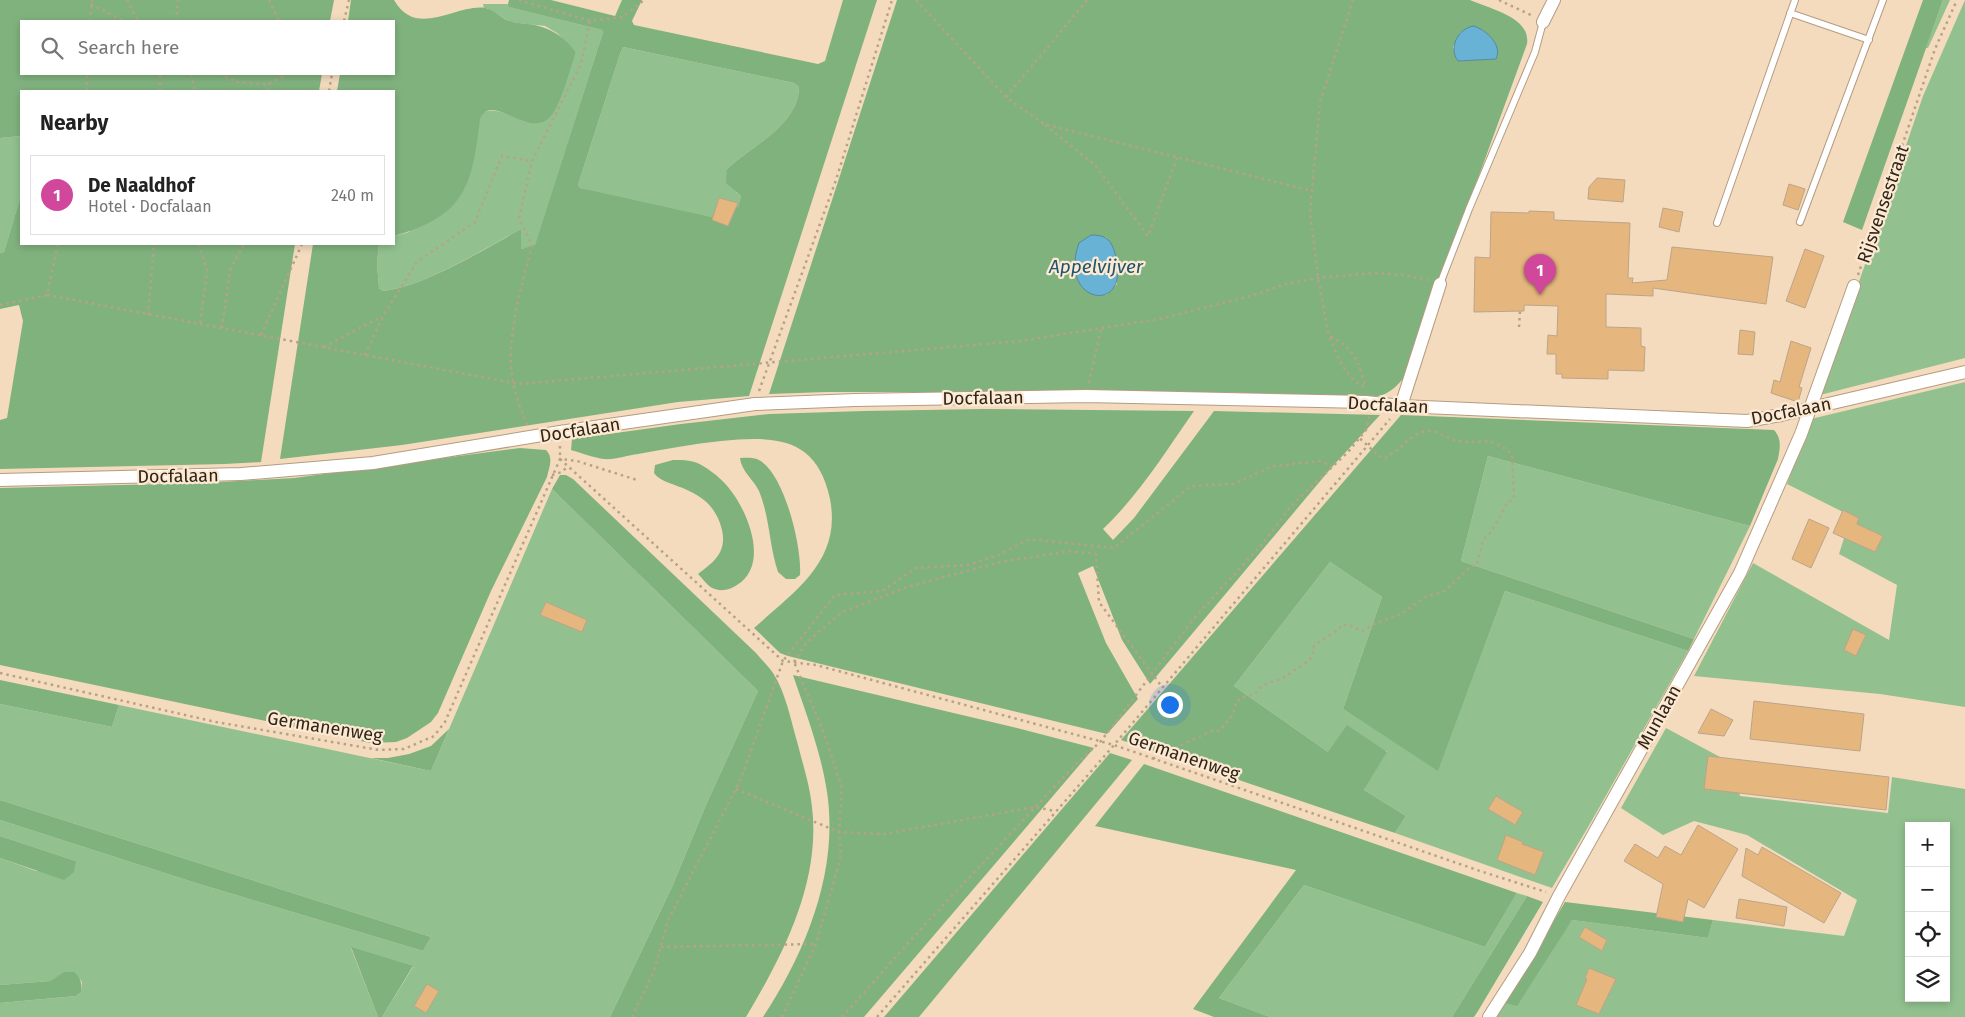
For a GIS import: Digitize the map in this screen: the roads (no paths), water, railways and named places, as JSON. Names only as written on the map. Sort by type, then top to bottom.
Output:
[{"type":"street","points":[[1543,22],[1554,0]]},
{"type":"street","points":[[1401,406],[1440,284]]},
{"type":"street","name":"Rijsvensestraat","points":[[1811,408],[1854,286]]},
{"type":"street","name":"Docfalaan","points":[[0,480],[250,474],[373,463],[560,432],[755,404],[854,400],[1086,396],[1369,403],[1747,421],[1965,372]]},
{"type":"street","name":"Munlaan","points":[[1489,1017],[1530,953],[1740,573],[1790,461],[1811,408]]},
{"type":"lane","points":[[1717,223],[1795,0]]},
{"type":"lane","points":[[1800,222],[1884,0]]},
{"type":"lane","points":[[1790,13],[1869,40]]},
{"type":"lane","points":[[1440,284],[1468,209],[1535,52],[1543,22]]},
{"type":"water","points":[[1474,26],[1488,35],[1495,43],[1498,54],[1496,59],[1458,61],[1454,50],[1456,39],[1463,30]]},
{"type":"water","name":"Appelvijver","points":[[1091,235],[1106,238],[1114,250],[1118,272],[1115,286],[1107,294],[1096,295],[1086,291],[1078,280],[1075,264],[1079,243]]},
{"type":"place","name":"De Naaldhof","points":[[1540,295]]}]
